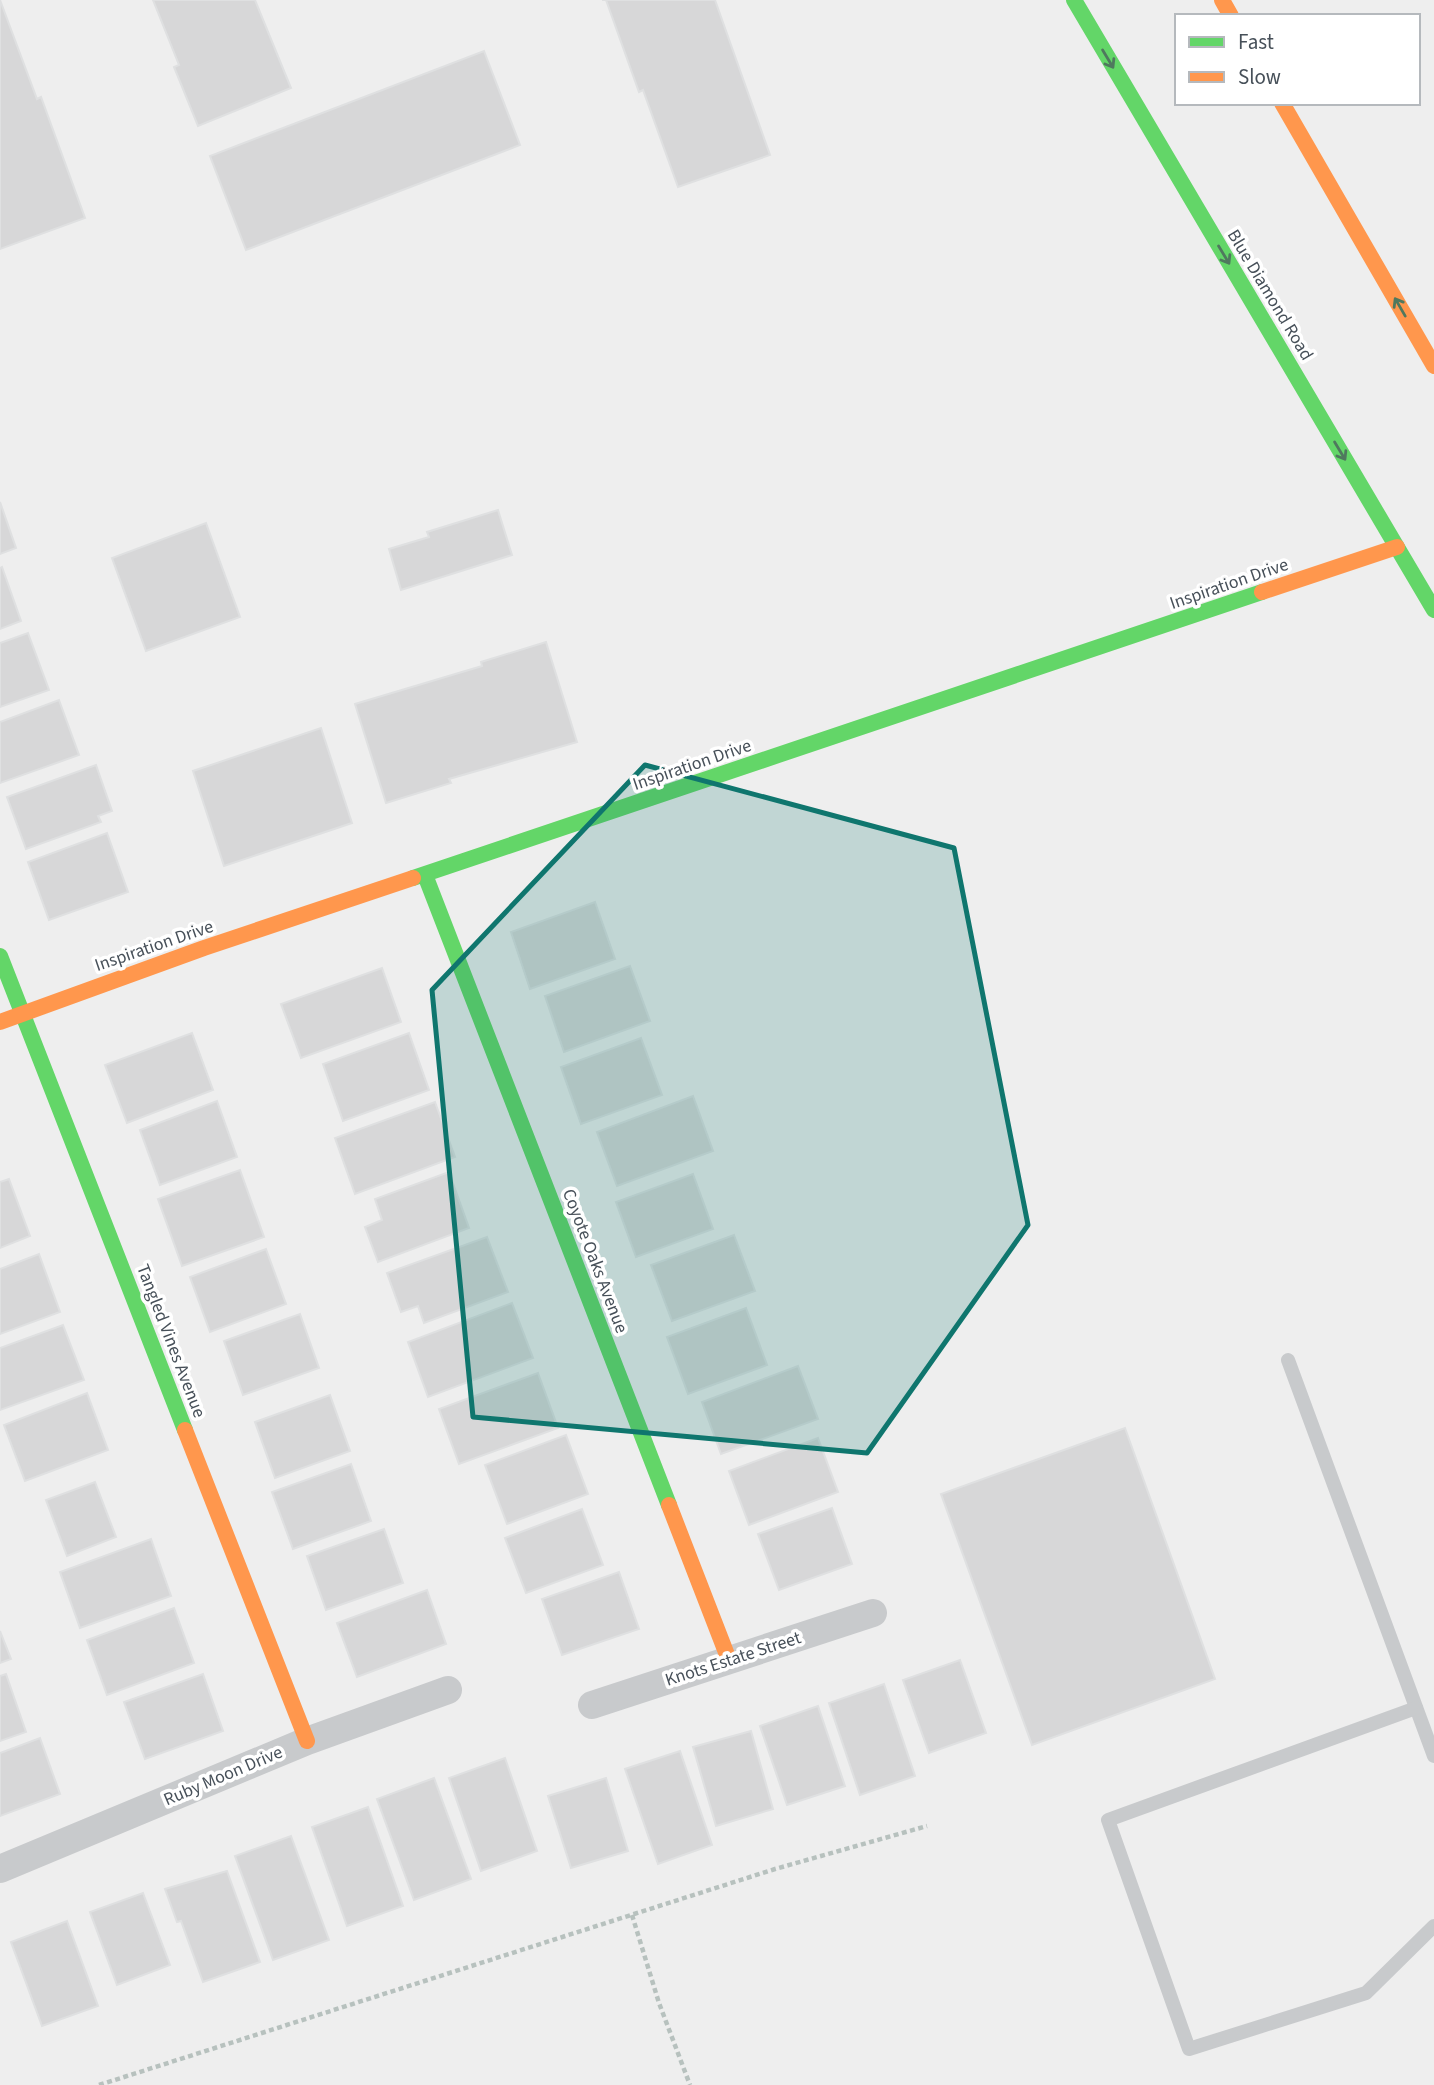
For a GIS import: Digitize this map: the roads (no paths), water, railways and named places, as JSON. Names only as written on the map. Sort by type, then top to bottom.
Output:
[{"type":"main road","name":"Blue Diamond Road","points":[[1074,0],[1434,610]]},
{"type":"main road","points":[[1283,105],[1434,366]]},
{"type":"main road","name":"Inspiration Drive","points":[[0,1022],[204,948],[1396,547]]},
{"type":"main road","name":"Coyote Oaks Avenue","points":[[425,875],[729,1660]]},
{"type":"main road","name":"Tangled Vines Avenue","points":[[0,956],[307,1741]]},
{"type":"street","name":"Knots Estate Street","points":[[592,1705],[873,1613]]},
{"type":"street","name":"Ruby Moon Drive","points":[[0,1869],[307,1741],[448,1690]]},
{"type":"lane","points":[[1288,1360],[1434,1756]]},
{"type":"lane","points":[[1416,1708],[1108,1820],[1189,2049],[1366,1993],[1434,1926]]}]
